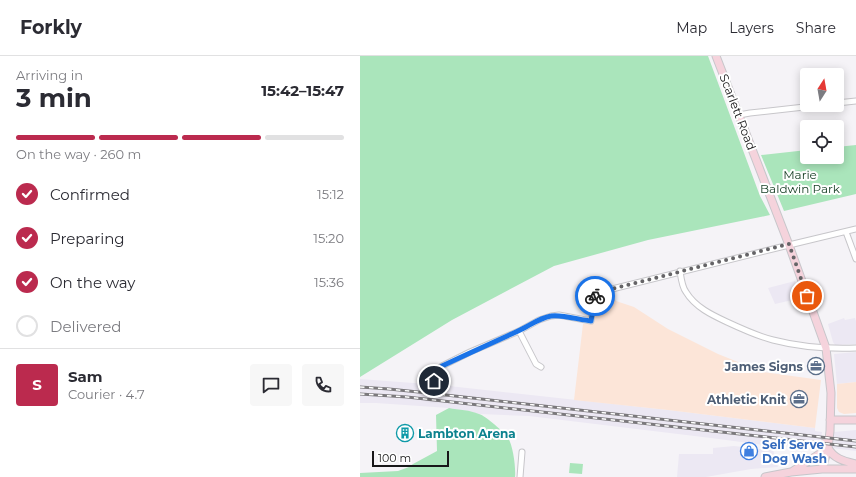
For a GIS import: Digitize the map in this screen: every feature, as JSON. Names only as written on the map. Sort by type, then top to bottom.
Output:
[{"type":"main road","name":"Scarlett Road","points":[[716,56],[789,244],[826,348],[831,393],[830,431],[828,448],[822,468]]},
{"type":"main road","name":"Scarlett Road","points":[[791,472],[821,453],[824,447],[826,430],[830,420]]},
{"type":"main road","points":[[830,420],[856,420]]},
{"type":"main road","points":[[828,448],[831,454],[840,460],[856,464]]},
{"type":"main road","points":[[765,477],[822,468],[856,469]]},
{"type":"street","points":[[844,102],[856,101]]},
{"type":"street","points":[[739,115],[800,107]]},
{"type":"street","points":[[434,381],[435,373],[442,366],[519,331],[539,320],[551,316],[558,316],[591,321],[594,298],[596,294],[600,292],[789,244],[856,229]]},
{"type":"street","points":[[846,232],[856,259]]},
{"type":"street","points":[[680,271],[685,292],[702,309],[716,318],[746,331],[773,340],[806,346],[836,349],[856,348]]},
{"type":"street","points":[[519,331],[536,364],[541,367]]},
{"type":"street","points":[[520,477],[522,452]]},
{"type":"shaded area","points":[[795,281],[801,298],[775,304],[768,288]]},
{"type":"shaded area","points":[[612,292],[616,301],[634,307],[668,329],[718,354],[763,372],[821,380],[815,428],[574,400],[583,324],[594,324],[598,299],[603,295]]},
{"type":"shaded area","points":[[844,318],[845,320],[855,318],[856,344],[835,345],[833,342],[828,324]]},
{"type":"shaded area","points":[[856,352],[856,382],[837,384],[834,354]]},
{"type":"shaded area","points":[[360,379],[440,385],[668,410],[815,428],[815,431],[822,432],[820,446],[813,445],[813,447],[774,444],[772,446],[778,467],[751,469],[706,477],[677,477],[679,454],[713,454],[713,448],[734,446],[760,449],[771,446],[529,416],[480,414],[449,408],[360,403]]},
{"type":"shaded area","points":[[856,382],[856,413],[844,414],[839,412],[837,408],[837,384]]},
{"type":"shaded area","points":[[856,430],[856,451],[832,448],[834,432]]},
{"type":"green space","points":[[360,56],[708,56],[760,196],[770,215],[648,240],[554,266],[452,320],[360,377]]},
{"type":"green space","name":"Marie Baldwin Park","points":[[856,145],[856,194],[784,211],[761,155],[800,151],[800,164],[844,164],[844,146]]},
{"type":"green space","points":[[449,408],[482,415],[503,432],[510,441],[513,451],[515,477],[360,477],[360,473],[398,471],[409,467],[437,451],[436,415]]},
{"type":"green space","points":[[570,463],[583,464],[582,474],[569,473]]},
{"type":"railway","points":[[360,387],[428,393],[856,441]]},
{"type":"railway","points":[[360,394],[407,397],[856,447]]},
{"type":"way so far","points":[[595,296],[600,292],[789,244],[807,296]]},
{"type":"place","name":"James Signs","points":[[816,366]]},
{"type":"place","name":"Athletic Knit","points":[[799,399]]},
{"type":"place","name":"Lambton Arena","points":[[405,433]]},
{"type":"place","name":"Self Serve Dog Wash","points":[[749,451]]},
{"type":"route","points":[[434,381],[435,373],[442,366],[519,331],[539,320],[551,316],[558,316],[591,321],[595,296]]}]
